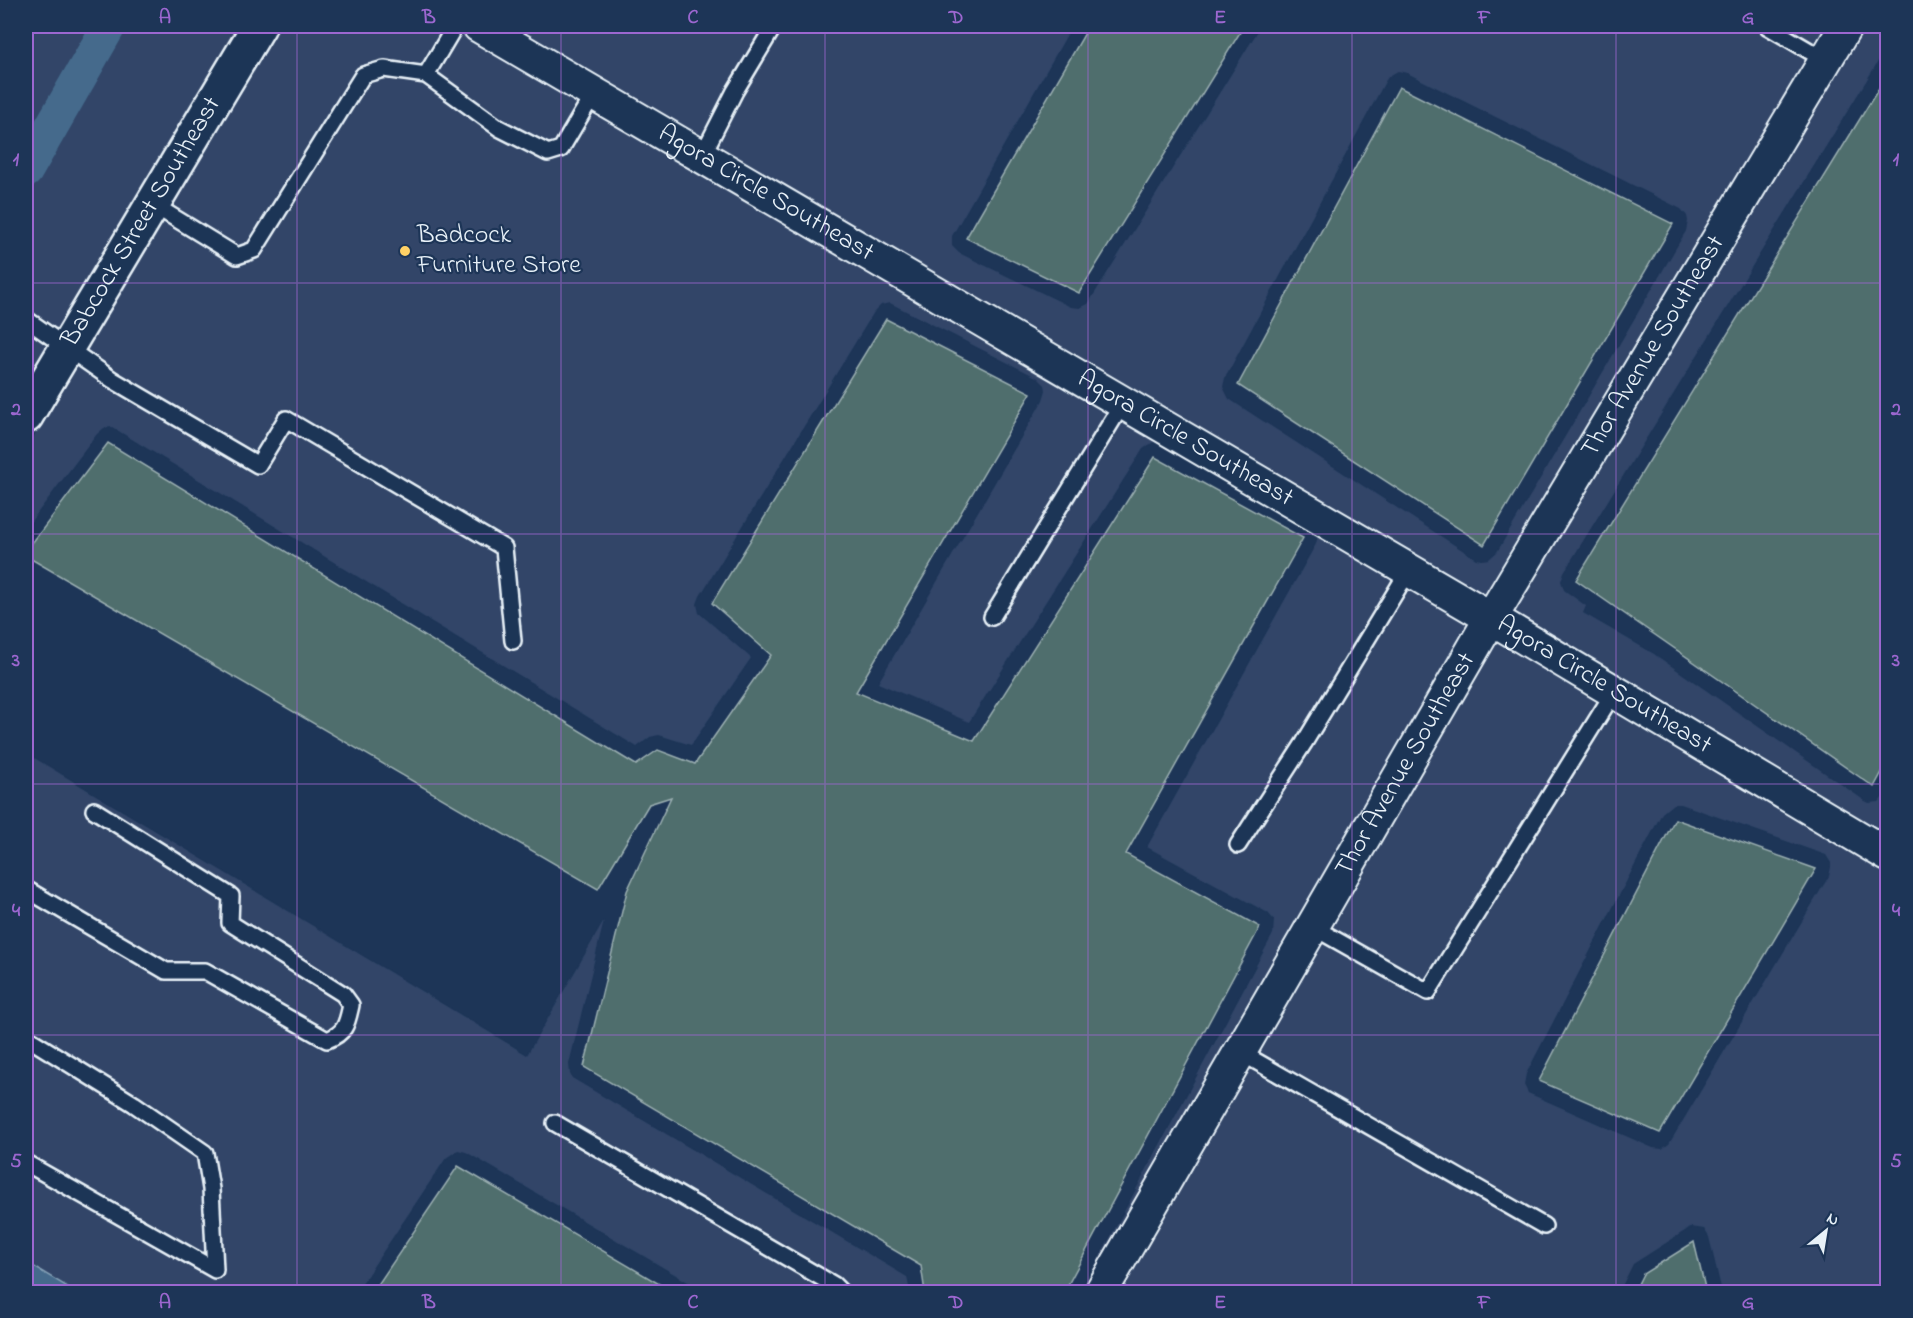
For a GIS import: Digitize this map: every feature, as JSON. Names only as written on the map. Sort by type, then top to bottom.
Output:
[{"type":"main road","name":"Babcock Street Southeast","points":[[26,416],[259,26]]},
{"type":"street","name":"Agora Circle Southeast","points":[[479,26],[1491,618],[1887,855]]},
{"type":"street","name":"Thor Avenue Southeast","points":[[1101,1293],[1491,618],[1846,26]]},
{"type":"lane","points":[[426,75],[455,26]]},
{"type":"lane","points":[[702,156],[735,91],[774,26]]},
{"type":"lane","points":[[1767,26],[1825,60]]},
{"type":"lane","points":[[152,204],[237,256],[254,250],[363,75],[384,69],[426,75],[499,128],[548,153],[561,149],[594,93]]},
{"type":"lane","points":[[26,319],[113,380],[258,465],[286,419],[504,548],[513,641]]},
{"type":"lane","points":[[993,617],[1123,403]]},
{"type":"lane","points":[[1238,845],[1304,743],[1409,570]]},
{"type":"lane","points":[[1313,927],[1428,992],[1614,692]]},
{"type":"lane","points":[[26,889],[166,971],[205,971],[327,1040],[338,1036],[347,1023],[351,1005],[343,994],[230,922],[231,896],[94,810]]},
{"type":"lane","points":[[26,1038],[134,1104],[205,1153],[211,1189],[215,1270],[26,1163]]},
{"type":"lane","points":[[1240,1052],[1544,1226]]},
{"type":"lane","points":[[555,1124],[834,1285],[841,1293]]},
{"type":"shaded area","points":[[26,26],[239,26],[26,382]]},
{"type":"shaded area","points":[[279,26],[1072,26],[952,236],[952,246],[959,253],[1071,307],[1080,308],[1088,304],[1261,26],[1887,26],[1887,47],[1564,572],[1561,581],[1564,590],[1586,606],[1583,613],[1654,654],[1865,801],[1879,802],[1887,792],[1887,1292],[1722,1292],[1709,1237],[1704,1229],[1691,1227],[1633,1264],[1619,1292],[1081,1292],[1273,934],[1274,920],[1268,913],[1147,847],[1316,544],[1318,535],[1163,443],[1155,441],[1143,449],[969,722],[878,683],[1043,400],[1046,390],[1045,385],[1038,378],[890,303],[881,305],[874,312],[700,596],[697,604],[699,613],[751,658],[691,745],[659,735],[650,737],[637,747],[112,427],[104,428],[97,434],[26,528],[26,449]],"holes":[[[1398,71],[1407,73],[1681,209],[1688,221],[1686,231],[1497,552],[1489,559],[1476,559],[1229,399],[1223,387],[1225,378],[1386,80]],[[1673,804],[1681,804],[1826,855],[1831,867],[1829,876],[1669,1144],[1662,1149],[1653,1148],[1528,1093],[1524,1085],[1526,1074],[1662,813]]]},
{"type":"shaded area","points":[[26,753],[527,1055],[604,921],[569,1064],[572,1078],[907,1277],[910,1292],[705,1292],[466,1152],[458,1150],[446,1158],[356,1292],[76,1292],[26,1262]]},
{"type":"shaded area","points":[[26,1262],[76,1292],[26,1292]]},
{"type":"green space","points":[[1089,26],[1244,26],[1079,293],[966,238]]},
{"type":"green space","points":[[1887,75],[1888,761],[1874,787],[1576,580]]},
{"type":"green space","points":[[1399,87],[1673,224],[1484,545],[1238,385]]},
{"type":"green space","points":[[886,319],[1031,393],[856,692],[974,741],[1155,457],[1303,538],[1126,854],[1260,927],[1064,1292],[925,1292],[921,1266],[584,1067],[627,891],[671,797],[649,804],[598,889],[26,556],[26,551],[108,443],[636,765],[658,750],[695,764],[771,655],[712,603]]},
{"type":"green space","points":[[1675,819],[1816,869],[1660,1133],[1539,1081]]},
{"type":"green space","points":[[458,1166],[673,1292],[373,1292]]},
{"type":"green space","points":[[1694,1242],[1706,1292],[1634,1292],[1643,1274]]},
{"type":"waterway","points":[[26,171],[109,26]]},
{"type":"place","name":"Badcock Furniture Store","points":[[405,251]]}]
